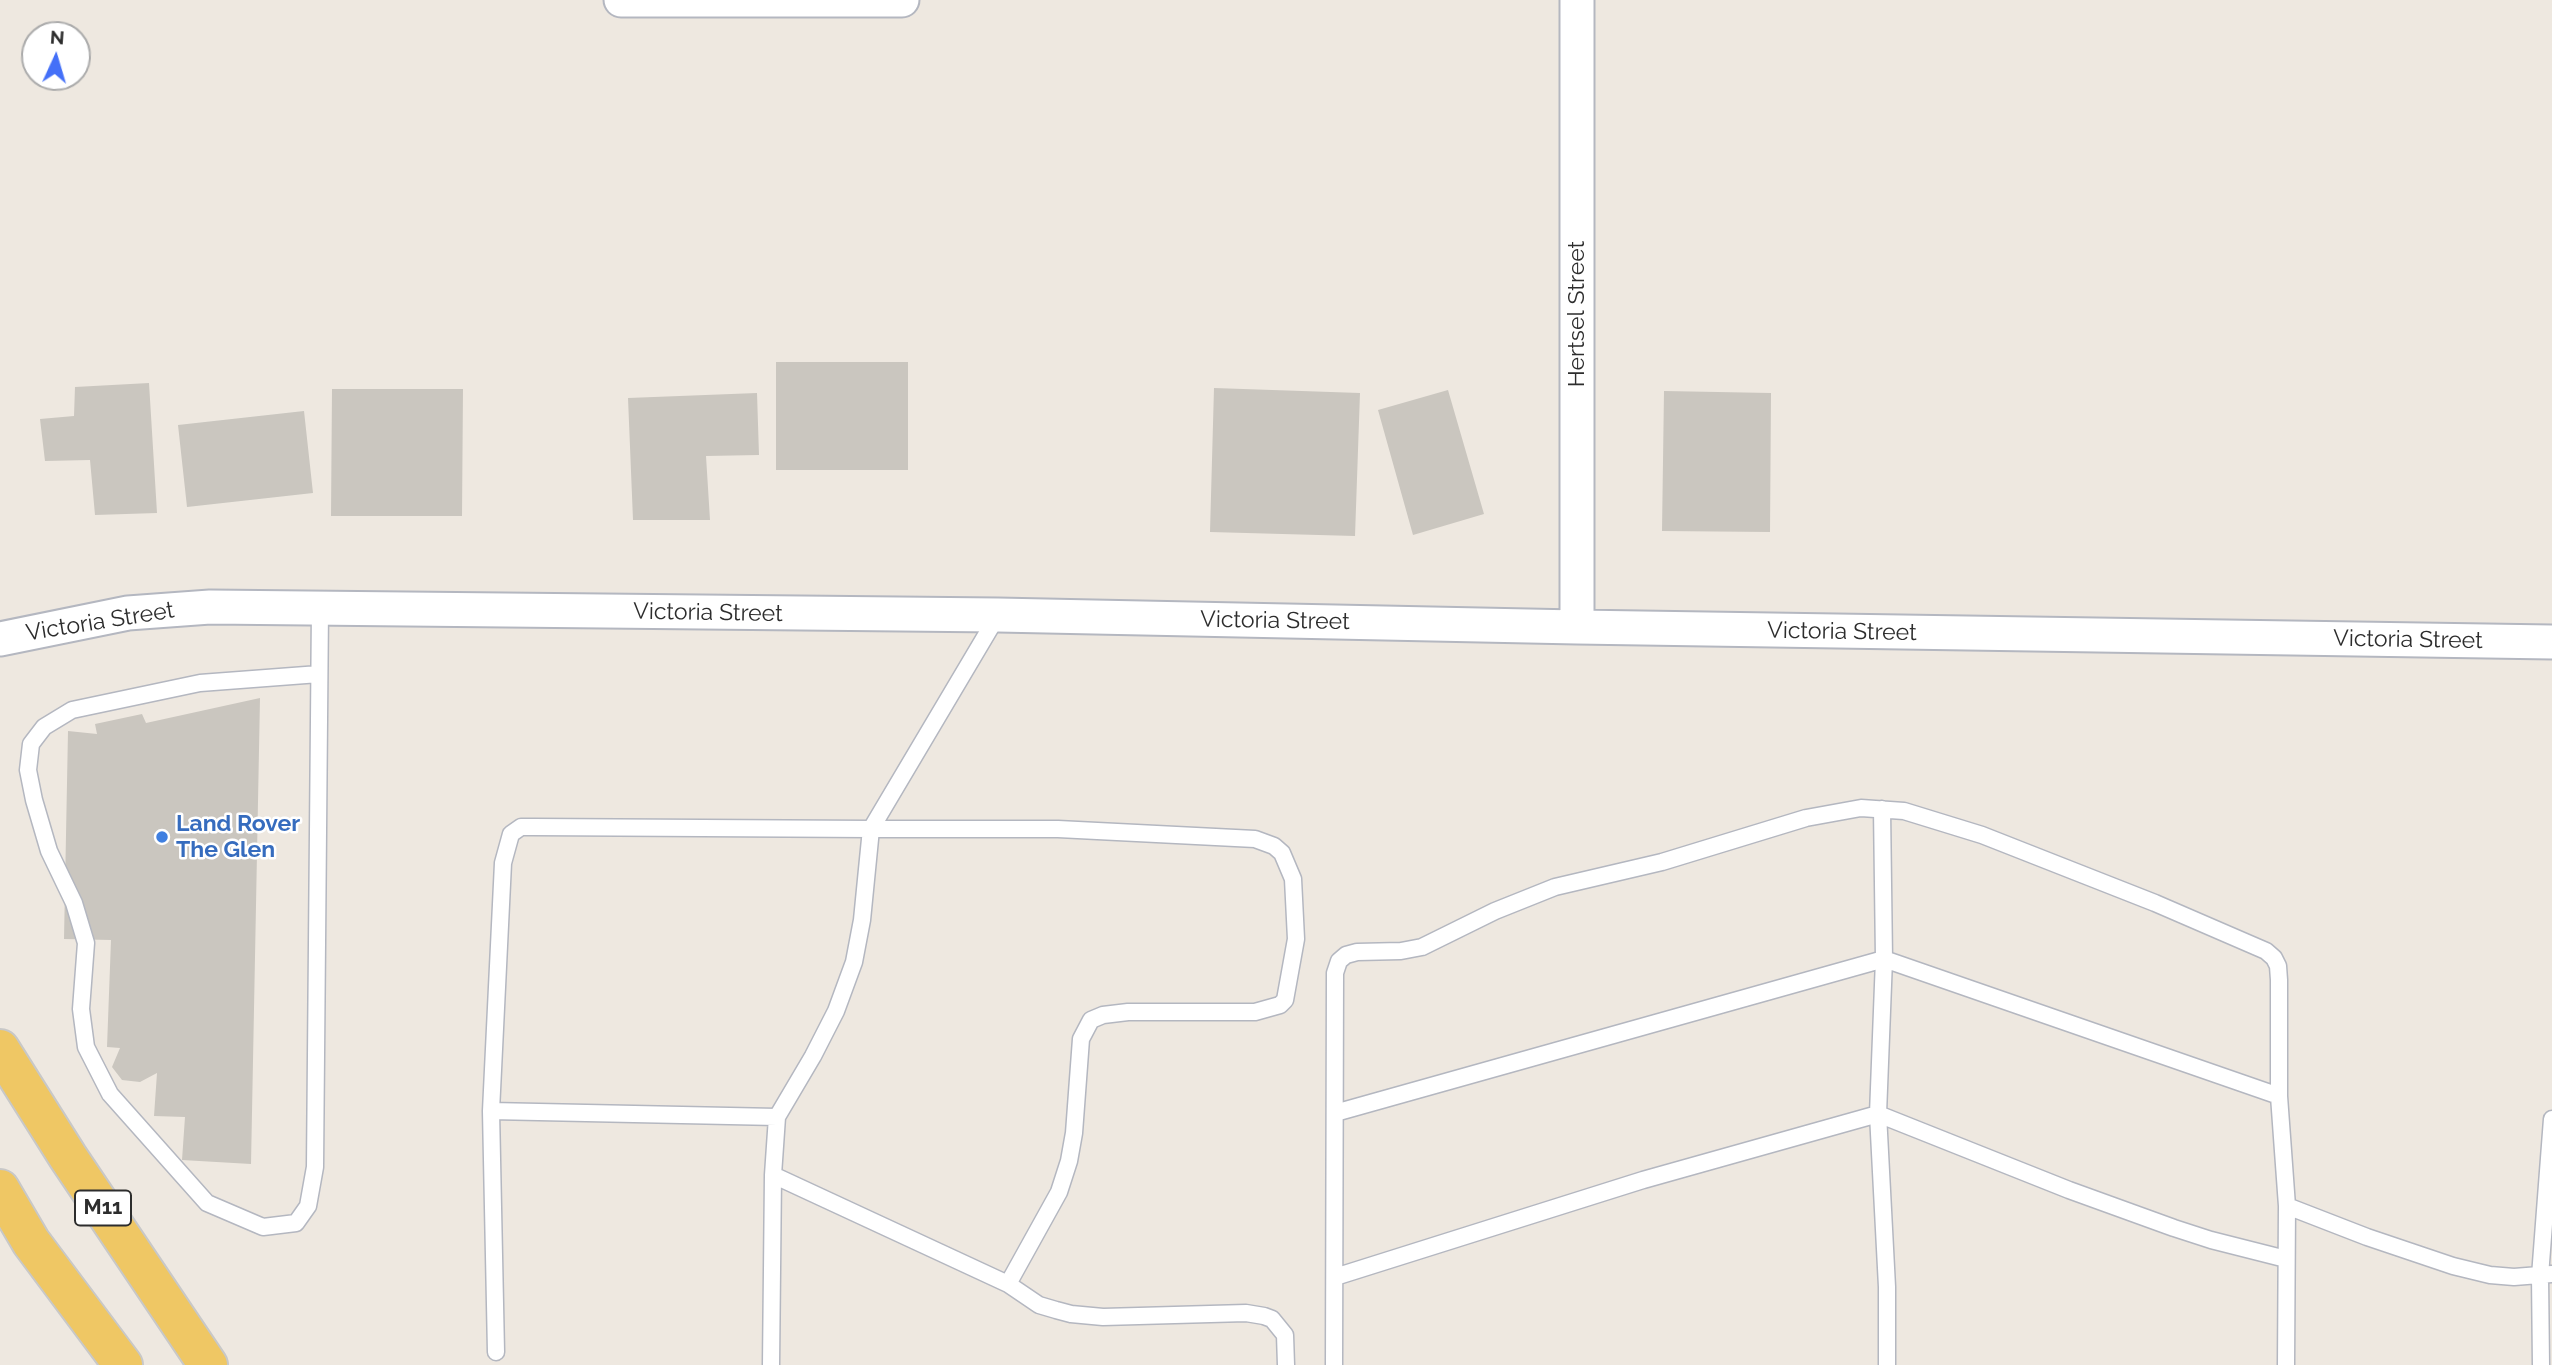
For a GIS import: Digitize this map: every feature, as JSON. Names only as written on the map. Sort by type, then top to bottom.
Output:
[{"type":"main road","name":"M11","points":[[0,1049],[68,1157],[208,1365]]},
{"type":"main road","points":[[0,1189],[21,1238],[123,1365]]},
{"type":"street","points":[[621,0],[902,0]]},
{"type":"street","name":"Hertsel Street","points":[[1577,0],[1577,627]]},
{"type":"street","name":"Victoria Street","points":[[2,634],[128,612],[210,607],[998,615],[2552,642]]},
{"type":"lane","points":[[319,674],[200,682],[72,710],[44,727],[31,744],[28,770],[49,850],[74,903],[86,943],[81,1009],[86,1047],[110,1094],[207,1203],[262,1227],[296,1223],[308,1206],[315,1167],[320,608]]},
{"type":"lane","points":[[771,1365],[773,1175],[777,1117],[836,1011],[854,962],[862,920],[871,829],[998,615]]},
{"type":"lane","points":[[1334,1365],[1335,973],[1339,961],[1346,955],[1357,952],[1401,951],[1422,947],[1495,911],[1555,887],[1662,862],[1818,815],[1861,808],[1904,811],[1982,835],[2155,903],[2266,951],[2274,958],[2278,966],[2279,1096],[2287,1206],[2286,1365]]},
{"type":"lane","points":[[1882,809],[1884,959],[1878,1114],[1887,1287],[1887,1365]]},
{"type":"lane","points":[[496,1352],[491,1111],[503,863],[511,834],[521,828],[1058,829],[1255,839],[1274,846],[1282,853],[1293,879],[1296,939],[1285,1000],[1280,1005],[1255,1012],[1128,1013],[1103,1015],[1091,1020],[1081,1039],[1074,1133],[1069,1161],[1059,1192],[1008,1284]]},
{"type":"lane","points":[[1335,1114],[1884,959],[2279,1096]]},
{"type":"lane","points":[[491,1111],[777,1117]]},
{"type":"lane","points":[[1335,1277],[1643,1180],[1878,1114],[2069,1190],[2174,1228],[2286,1259]]},
{"type":"lane","points":[[2541,1365],[2552,1119]]},
{"type":"lane","points":[[773,1175],[1008,1284],[1039,1305],[1071,1314],[1103,1317],[1246,1313],[1264,1316],[1272,1319],[1285,1335],[1286,1365]]},
{"type":"lane","points":[[2287,1206],[2453,1266],[2514,1278],[2546,1275]]},
{"type":"building","points":[[776,362],[908,362],[908,470],[776,470]]},
{"type":"building","points":[[149,383],[157,513],[95,515],[90,460],[45,461],[40,419],[74,416],[75,387]]},
{"type":"building","points":[[1214,388],[1360,393],[1355,536],[1210,532]]},
{"type":"building","points":[[332,389],[463,389],[462,516],[331,516]]},
{"type":"building","points":[[1448,390],[1484,514],[1413,535],[1378,410]]},
{"type":"building","points":[[1664,391],[1771,393],[1770,532],[1662,531]]},
{"type":"building","points":[[757,393],[759,455],[706,456],[710,520],[633,520],[628,398]]},
{"type":"building","points":[[304,411],[313,493],[187,507],[178,425]]},
{"type":"building","name":"Land Rover The Glen","points":[[260,698],[251,1164],[182,1160],[185,1117],[154,1116],[157,1073],[140,1082],[122,1080],[112,1067],[120,1048],[107,1047],[111,940],[64,939],[68,731],[97,734],[95,724],[142,714],[146,723]]},
{"type":"place","name":"Land Rover The Glen","points":[[162,837]]}]
